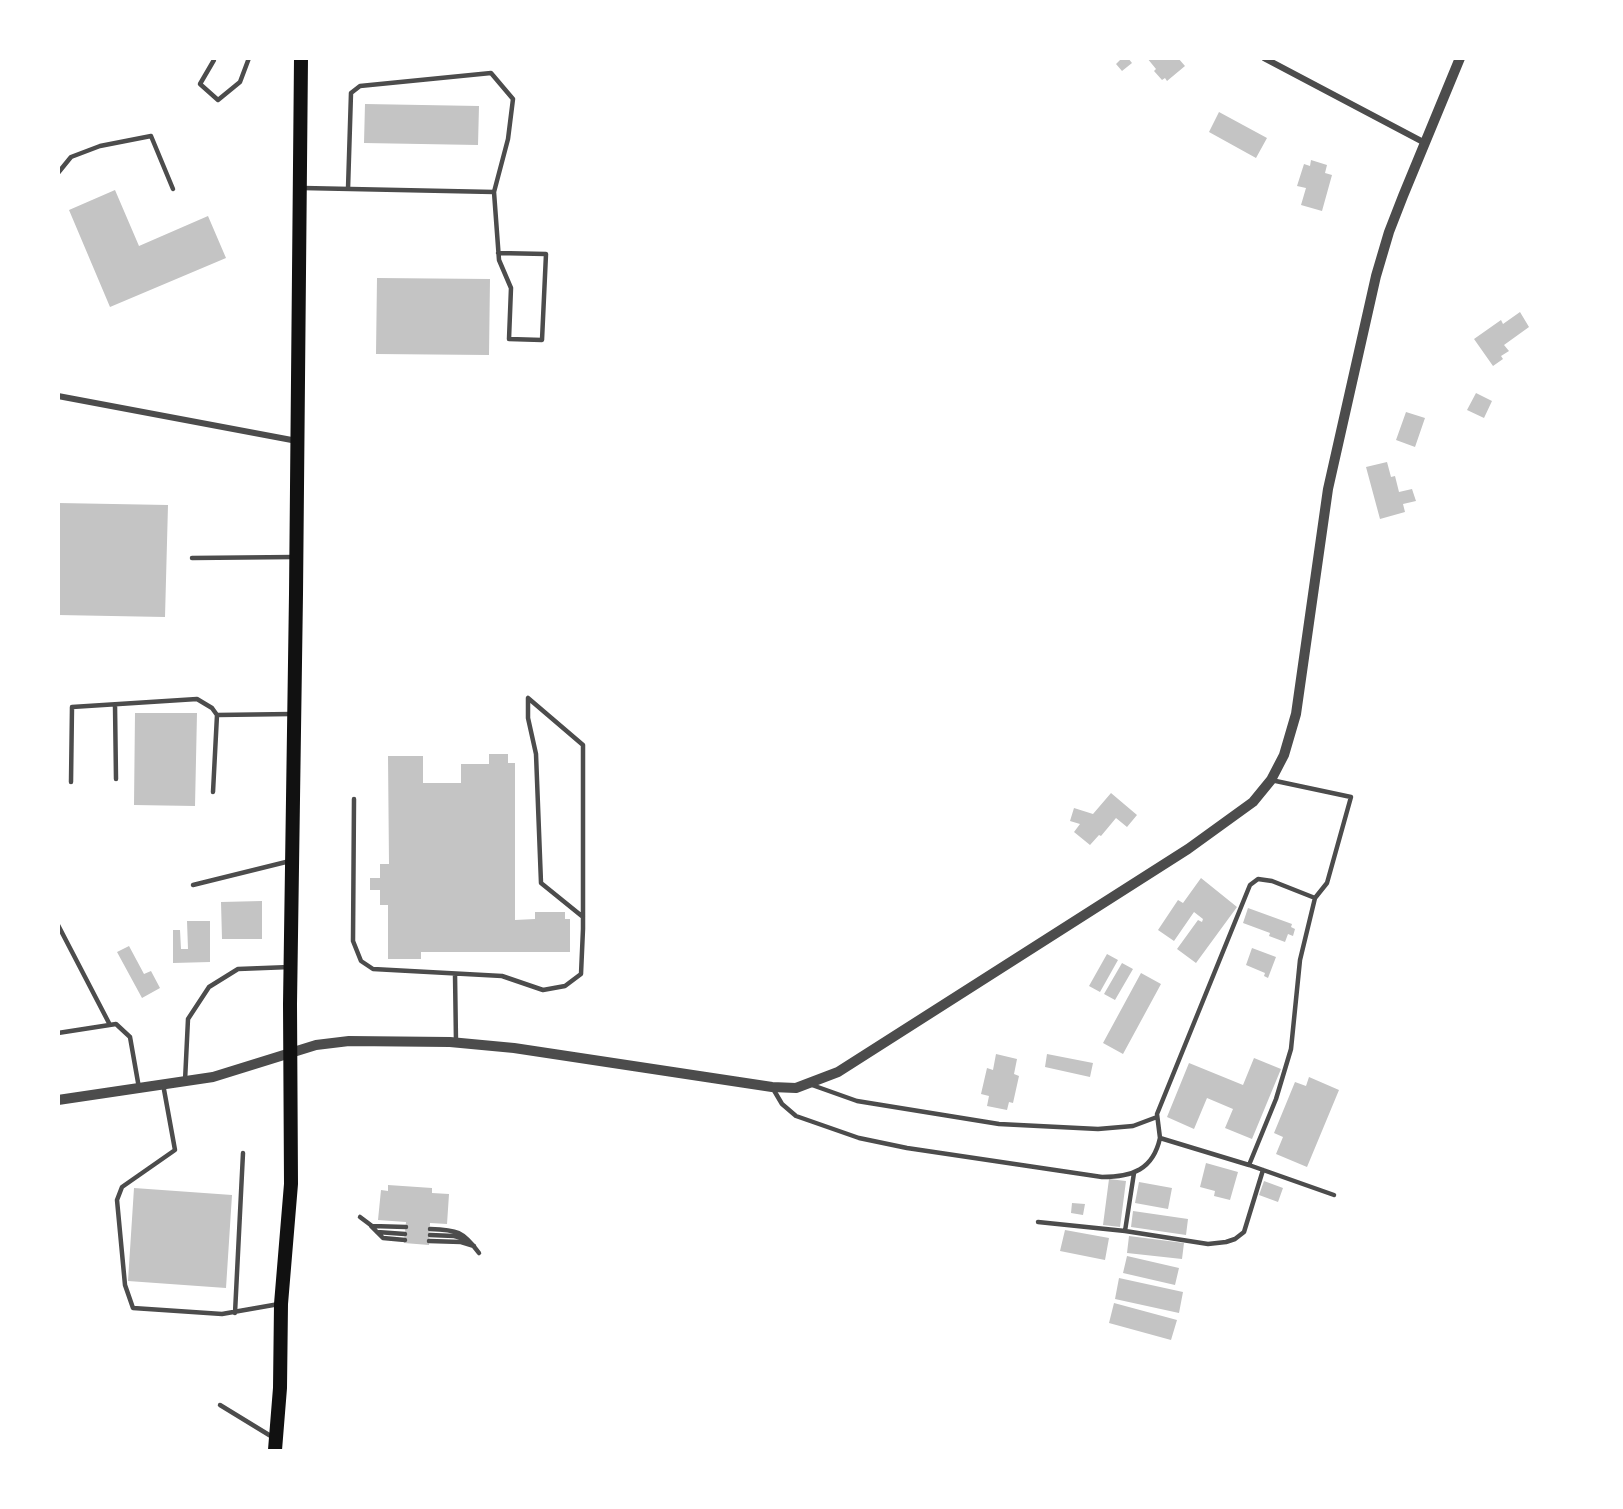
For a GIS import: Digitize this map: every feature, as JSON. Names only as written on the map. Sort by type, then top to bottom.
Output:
[{"type":"main road","points":[[276,1445],[280,1388],[281,1304],[291,1184],[290,967],[297,557],[301,58]]},
{"type":"street","points":[[1264,58],[1426,143]]},
{"type":"street","points":[[58,1100],[213,1077],[253,1066],[290,1052],[332,1042],[456,1042],[514,1048],[772,1087],[796,1088],[838,1072],[1195,844],[1253,802],[1271,780],[1284,755],[1296,714],[1328,489],[1376,276],[1393,223],[1460,58]]},
{"type":"street","points":[[58,396],[298,441]]},
{"type":"lane","points":[[214,60],[200,84],[218,100],[240,82],[249,58]]},
{"type":"lane","points":[[348,189],[351,93],[360,86],[491,73],[513,99],[508,139],[494,192],[498,253],[499,260],[511,288],[509,339],[542,340],[546,254],[498,253]]},
{"type":"lane","points":[[58,173],[71,157],[100,146],[151,136],[173,189]]},
{"type":"lane","points":[[300,188],[494,192]]},
{"type":"lane","points":[[192,558],[297,557]]},
{"type":"lane","points":[[354,799],[353,941],[361,961],[373,969],[502,976],[543,990],[566,986],[581,974],[583,917],[583,745],[528,698],[528,718],[536,754],[541,884],[583,917]]},
{"type":"lane","points":[[71,782],[72,707],[197,699],[212,708],[216,715],[213,792]]},
{"type":"lane","points":[[115,705],[116,779]]},
{"type":"lane","points":[[216,715],[294,714]]},
{"type":"lane","points":[[1249,1165],[1276,1099],[1291,1049],[1300,960],[1315,898],[1327,884],[1351,797],[1271,780]]},
{"type":"lane","points":[[193,885],[292,861]]},
{"type":"lane","points":[[772,1087],[782,1104],[796,1116],[873,1141],[1102,1178],[1134,1173],[1146,1166],[1152,1158],[1160,1138],[1157,1117],[1250,885],[1258,879],[1272,881],[1315,898]]},
{"type":"lane","points":[[58,925],[110,1025]]},
{"type":"lane","points":[[185,1081],[188,1019],[210,987],[238,969],[290,967]]},
{"type":"lane","points":[[455,974],[456,1042]]},
{"type":"lane","points":[[58,1033],[116,1024],[130,1037],[139,1088]]},
{"type":"lane","points":[[163,1084],[175,1150],[122,1187],[117,1200],[125,1285],[133,1308],[222,1314],[281,1304]]},
{"type":"lane","points":[[809,1084],[857,1101],[999,1124],[1098,1129],[1133,1126],[1157,1117]]},
{"type":"lane","points":[[1160,1138],[1249,1165],[1334,1195]]},
{"type":"lane","points":[[235,1313],[243,1152]]},
{"type":"lane","points":[[1038,1222],[1125,1230],[1208,1244],[1226,1242],[1244,1232],[1263,1170]]},
{"type":"lane","points":[[1125,1230],[1134,1173]]},
{"type":"lane","points":[[360,1216],[383,1238],[405,1237]]},
{"type":"lane","points":[[366,1222],[372,1226],[406,1227]]},
{"type":"lane","points":[[475,1247],[430,1235],[458,1231],[469,1240],[475,1247],[479,1253]]},
{"type":"lane","points":[[220,1406],[276,1445]]},
{"type":"building","points":[[1122,58],[1128,58],[1132,63],[1122,71],[1116,64]]},
{"type":"building","points":[[1147,58],[1178,58],[1185,66],[1167,81],[1165,78],[1162,80]]},
{"type":"building","points":[[365,104],[479,106],[478,145],[364,143]]},
{"type":"building","points":[[1219,112],[1267,138],[1256,158],[1209,132]]},
{"type":"building","points":[[1311,160],[1327,165],[1325,173],[1332,175],[1322,211],[1301,205],[1306,188],[1297,186],[1304,164],[1310,166]]},
{"type":"building","points":[[115,190],[139,246],[208,216],[226,258],[110,307],[69,210]]},
{"type":"building","points":[[377,278],[490,279],[489,355],[376,354]]},
{"type":"building","points":[[1520,312],[1529,327],[1504,345],[1509,351],[1501,356],[1503,359],[1493,366],[1474,339],[1501,320],[1503,324]]},
{"type":"building","points":[[1476,393],[1492,401],[1484,418],[1467,410]]},
{"type":"building","points":[[1406,412],[1425,418],[1415,447],[1396,440]]},
{"type":"building","points":[[1387,462],[1391,477],[1395,476],[1399,492],[1412,489],[1416,501],[1403,504],[1405,512],[1380,519],[1366,467]]},
{"type":"building","points":[[58,503],[168,505],[165,617],[58,615]]},
{"type":"building","points":[[135,713],[197,713],[195,806],[134,805]]},
{"type":"building","points":[[489,754],[508,754],[508,763],[515,763],[515,920],[535,919],[535,912],[565,912],[565,919],[570,919],[570,952],[421,952],[421,959],[388,959],[388,905],[380,905],[380,890],[370,890],[370,878],[380,878],[380,864],[389,864],[388,756],[423,756],[423,783],[461,783],[461,764],[489,764]]},
{"type":"building","points":[[1111,793],[1137,815],[1127,827],[1116,818],[1090,845],[1074,832],[1080,824],[1070,821],[1074,808],[1093,814]]},
{"type":"building","points":[[1201,878],[1237,907],[1196,963],[1177,949],[1198,920],[1202,922],[1203,919],[1194,912],[1174,941],[1158,930],[1178,900],[1183,903]]},
{"type":"building","points":[[262,901],[262,939],[222,939],[221,902]]},
{"type":"building","points":[[1248,908],[1292,924],[1291,927],[1295,929],[1293,936],[1288,934],[1285,942],[1269,936],[1270,933],[1243,923]]},
{"type":"building","points":[[187,921],[210,921],[210,962],[173,963],[173,930],[180,930],[181,949],[188,949]]},
{"type":"building","points":[[129,946],[144,974],[151,971],[160,988],[142,998],[117,952]]},
{"type":"building","points":[[1252,948],[1276,957],[1268,978],[1264,976],[1265,973],[1246,965]]},
{"type":"building","points":[[1107,954],[1118,960],[1100,992],[1089,986]]},
{"type":"building","points":[[1122,963],[1133,969],[1115,1000],[1104,994]]},
{"type":"building","points":[[1141,973],[1161,984],[1123,1054],[1103,1043]]},
{"type":"building","points":[[996,1054],[1017,1059],[1014,1074],[1019,1076],[1013,1103],[1009,1102],[1007,1110],[987,1106],[989,1096],[981,1094],[987,1068],[993,1070]]},
{"type":"building","points":[[1047,1054],[1093,1063],[1090,1077],[1045,1067]]},
{"type":"building","points":[[1254,1058],[1281,1069],[1252,1139],[1225,1128],[1233,1109],[1207,1098],[1194,1129],[1167,1117],[1189,1063],[1243,1085]]},
{"type":"building","points":[[1309,1077],[1339,1090],[1307,1167],[1276,1154],[1283,1137],[1274,1133],[1295,1082],[1306,1086]]},
{"type":"building","points":[[1206,1163],[1238,1172],[1230,1200],[1214,1196],[1215,1191],[1200,1187]]},
{"type":"building","points":[[1109,1179],[1126,1181],[1120,1227],[1103,1225]]},
{"type":"building","points":[[1264,1181],[1283,1188],[1278,1202],[1259,1195]]},
{"type":"building","points":[[1139,1182],[1172,1188],[1168,1209],[1135,1203]]},
{"type":"building","points":[[388,1185],[432,1188],[432,1193],[449,1194],[447,1224],[430,1223],[429,1245],[404,1243],[406,1222],[378,1220],[381,1190],[388,1191]]},
{"type":"building","points":[[134,1188],[232,1195],[226,1288],[128,1281]]},
{"type":"building","points":[[1072,1203],[1085,1204],[1083,1215],[1071,1213]]},
{"type":"building","points":[[1133,1211],[1188,1219],[1186,1235],[1131,1227]]},
{"type":"building","points":[[1065,1230],[1109,1238],[1105,1260],[1060,1251]]},
{"type":"building","points":[[1129,1236],[1184,1243],[1182,1259],[1127,1253]]},
{"type":"building","points":[[1127,1256],[1179,1268],[1175,1285],[1123,1273]]},
{"type":"building","points":[[1119,1278],[1183,1292],[1179,1313],[1115,1299]]},
{"type":"building","points":[[1114,1303],[1177,1320],[1171,1340],[1109,1323]]}]
